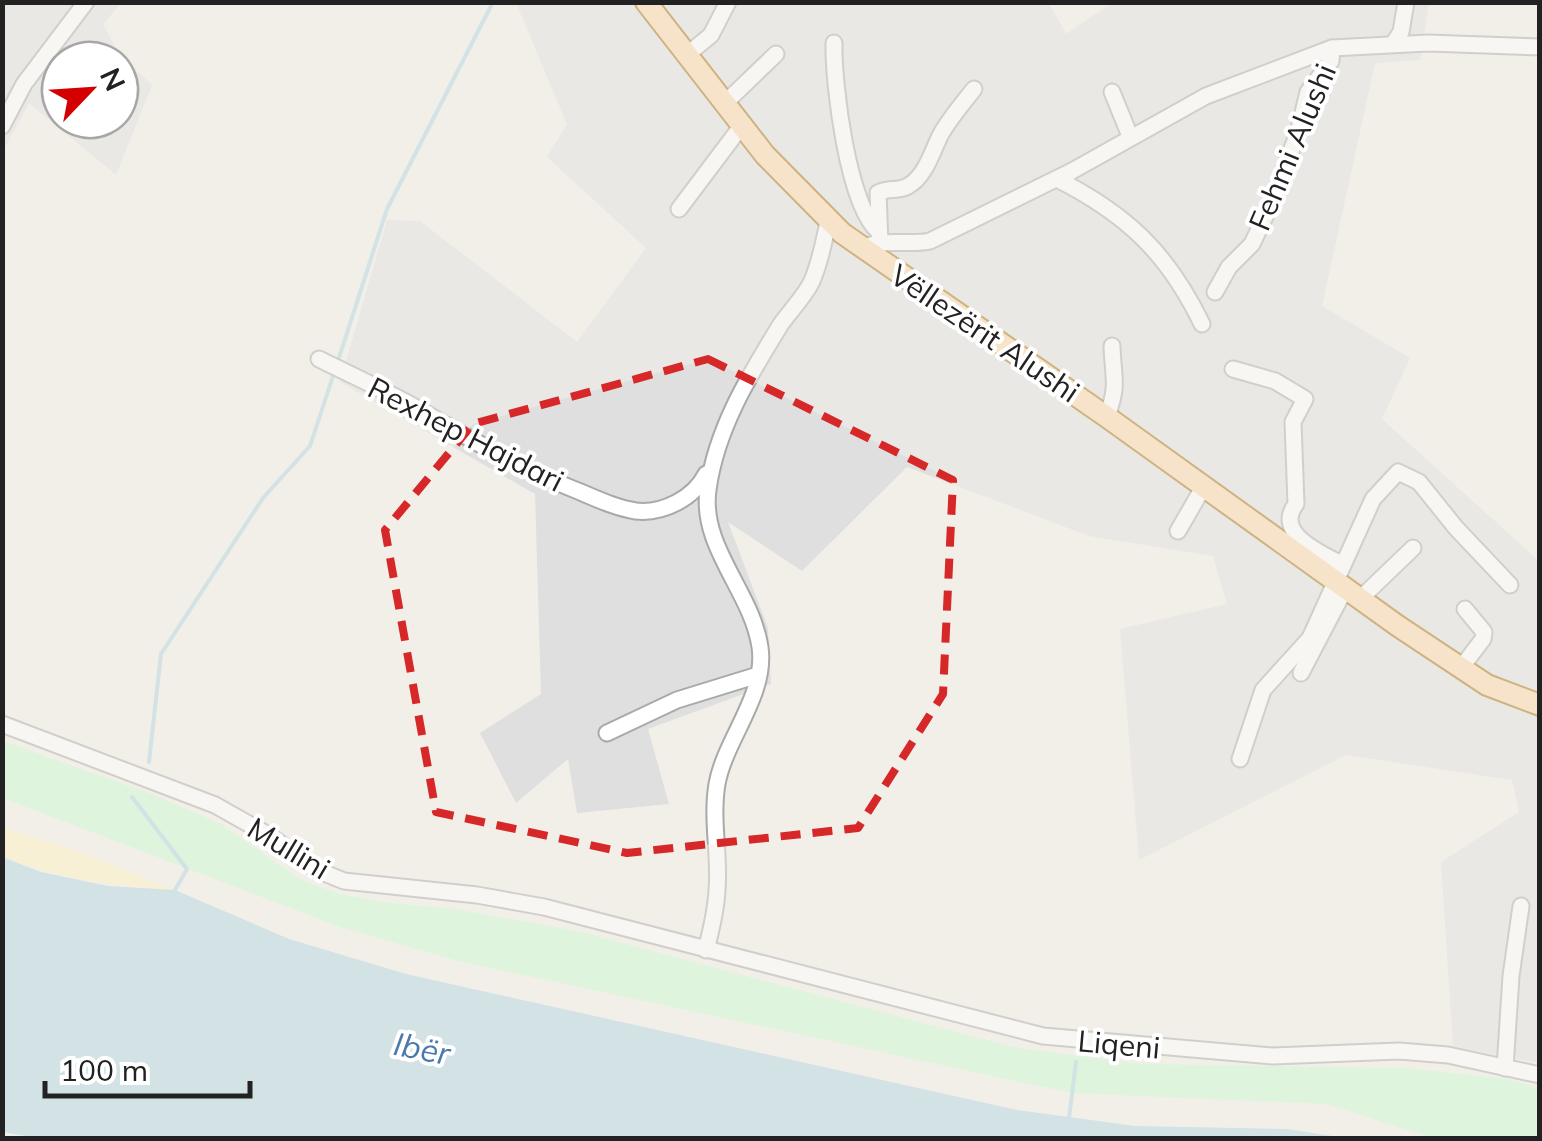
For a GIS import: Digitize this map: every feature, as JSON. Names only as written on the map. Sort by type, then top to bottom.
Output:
[{"type":"main road","name":"Vëllezërit Alushi","points":[[646,2],[765,155],[828,222],[874,242],[1107,417],[1346,583],[1460,668],[1487,685],[1540,705]]},
{"type":"street","points":[[2,126],[24,84],[86,2]]},
{"type":"street","points":[[688,54],[711,34],[728,2]]},
{"type":"street","points":[[1393,44],[1400,32],[1406,2]]},
{"type":"street","points":[[834,42],[834,82],[842,135],[874,242]]},
{"type":"street","name":"Fehmi Alushi","points":[[874,242],[930,241],[1057,178],[1216,91],[1332,48],[1498,43],[1540,48]]},
{"type":"street","name":"Fehmi Alushi","points":[[1215,292],[1228,267],[1252,244],[1298,133],[1308,92],[1330,60],[1332,48]]},
{"type":"street","points":[[726,103],[776,54]]},
{"type":"street","points":[[874,242],[878,194],[884,189],[906,188],[915,180],[942,131],[974,88]]},
{"type":"street","points":[[1112,92],[1130,136]]},
{"type":"street","points":[[679,209],[743,124]]},
{"type":"street","points":[[1057,178],[1100,201],[1141,233],[1202,324]]},
{"type":"street","name":"Rexhep Hajdari","points":[[319,359],[521,468],[639,512],[667,506],[688,497],[700,486],[736,398],[810,284],[828,222]]},
{"type":"street","name":"Vëllezërit Alushi","points":[[1107,417],[1117,384],[1112,369],[1112,346]]},
{"type":"street","name":"Vëllezërit Alushi","points":[[1233,368],[1275,380],[1305,399],[1293,422],[1296,504],[1290,512],[1290,524],[1304,544],[1346,583]]},
{"type":"street","name":"Rexhep Hajdari","points":[[706,950],[718,889],[714,818],[718,780],[758,675],[761,650],[754,623],[721,556],[706,508],[712,462]]},
{"type":"street","points":[[1301,674],[1346,583],[1373,499],[1398,472],[1418,482],[1510,585]]},
{"type":"street","points":[[1178,531],[1204,486]]},
{"type":"street","points":[[1240,759],[1263,690],[1310,638],[1346,583],[1413,548]]},
{"type":"street","points":[[1460,668],[1484,639],[1484,632],[1466,609]]},
{"type":"street","points":[[606,733],[665,705],[758,675]]},
{"type":"street","name":"Mullini","points":[[2,724],[215,805],[270,836],[317,870],[344,880],[504,899],[706,950]]},
{"type":"street","points":[[1506,1068],[1511,976],[1521,906]]},
{"type":"street","name":"Liqeni","points":[[706,950],[1043,1036],[1273,1056],[1399,1052],[1448,1056],[1540,1075]]},
{"type":"highlighted area","points":[[708,359],[953,480],[943,694],[858,828],[627,853],[436,812],[385,530],[473,424]]},
{"type":"shaded area","points":[[3,3],[121,3],[103,24],[112,40],[40,40],[40,112],[29,103],[3,151]]},
{"type":"shaded area","points":[[516,3],[1049,3],[1066,34],[1112,3],[1429,3],[1420,60],[1375,63],[1322,306],[1410,358],[1382,419],[1539,561],[1539,1063],[1453,1046],[1441,862],[1519,812],[1512,780],[1346,755],[1139,860],[1120,629],[1227,604],[1213,556],[1089,536],[907,467],[802,571],[728,522],[768,628],[771,684],[648,729],[669,804],[577,813],[568,759],[516,803],[480,733],[541,694],[535,494],[340,382],[387,220],[420,221],[577,342],[646,248],[547,157],[567,124]]},
{"type":"shaded area","points":[[140,74],[152,85],[140,115]]},
{"type":"shaded area","points":[[74,140],[130,140],[116,175]]},
{"type":"sand","points":[[2,827],[77,851],[175,890],[87,880],[3,857]]},
{"type":"green space","points":[[3,741],[154,795],[221,824],[303,881],[340,894],[456,909],[581,932],[1013,1047],[1140,1064],[1406,1068],[1507,1079],[1539,1088],[1539,1138],[1433,1138],[1326,1104],[1072,1093],[458,961],[340,927],[3,798]]},
{"type":"water","name":"Ibër","points":[[2,857],[41,872],[108,886],[175,890],[289,939],[406,974],[1017,1110],[1135,1126],[1287,1129],[1345,1138],[38,1138],[3,1132]]},
{"type":"waterway","points":[[337,364],[387,209],[493,2]]},
{"type":"waterway","points":[[149,762],[161,654],[263,498],[310,446],[334,373]]},
{"type":"waterway","points":[[132,797],[187,869],[175,890]]},
{"type":"waterway","points":[[1069,1118],[1076,1062]]}]
